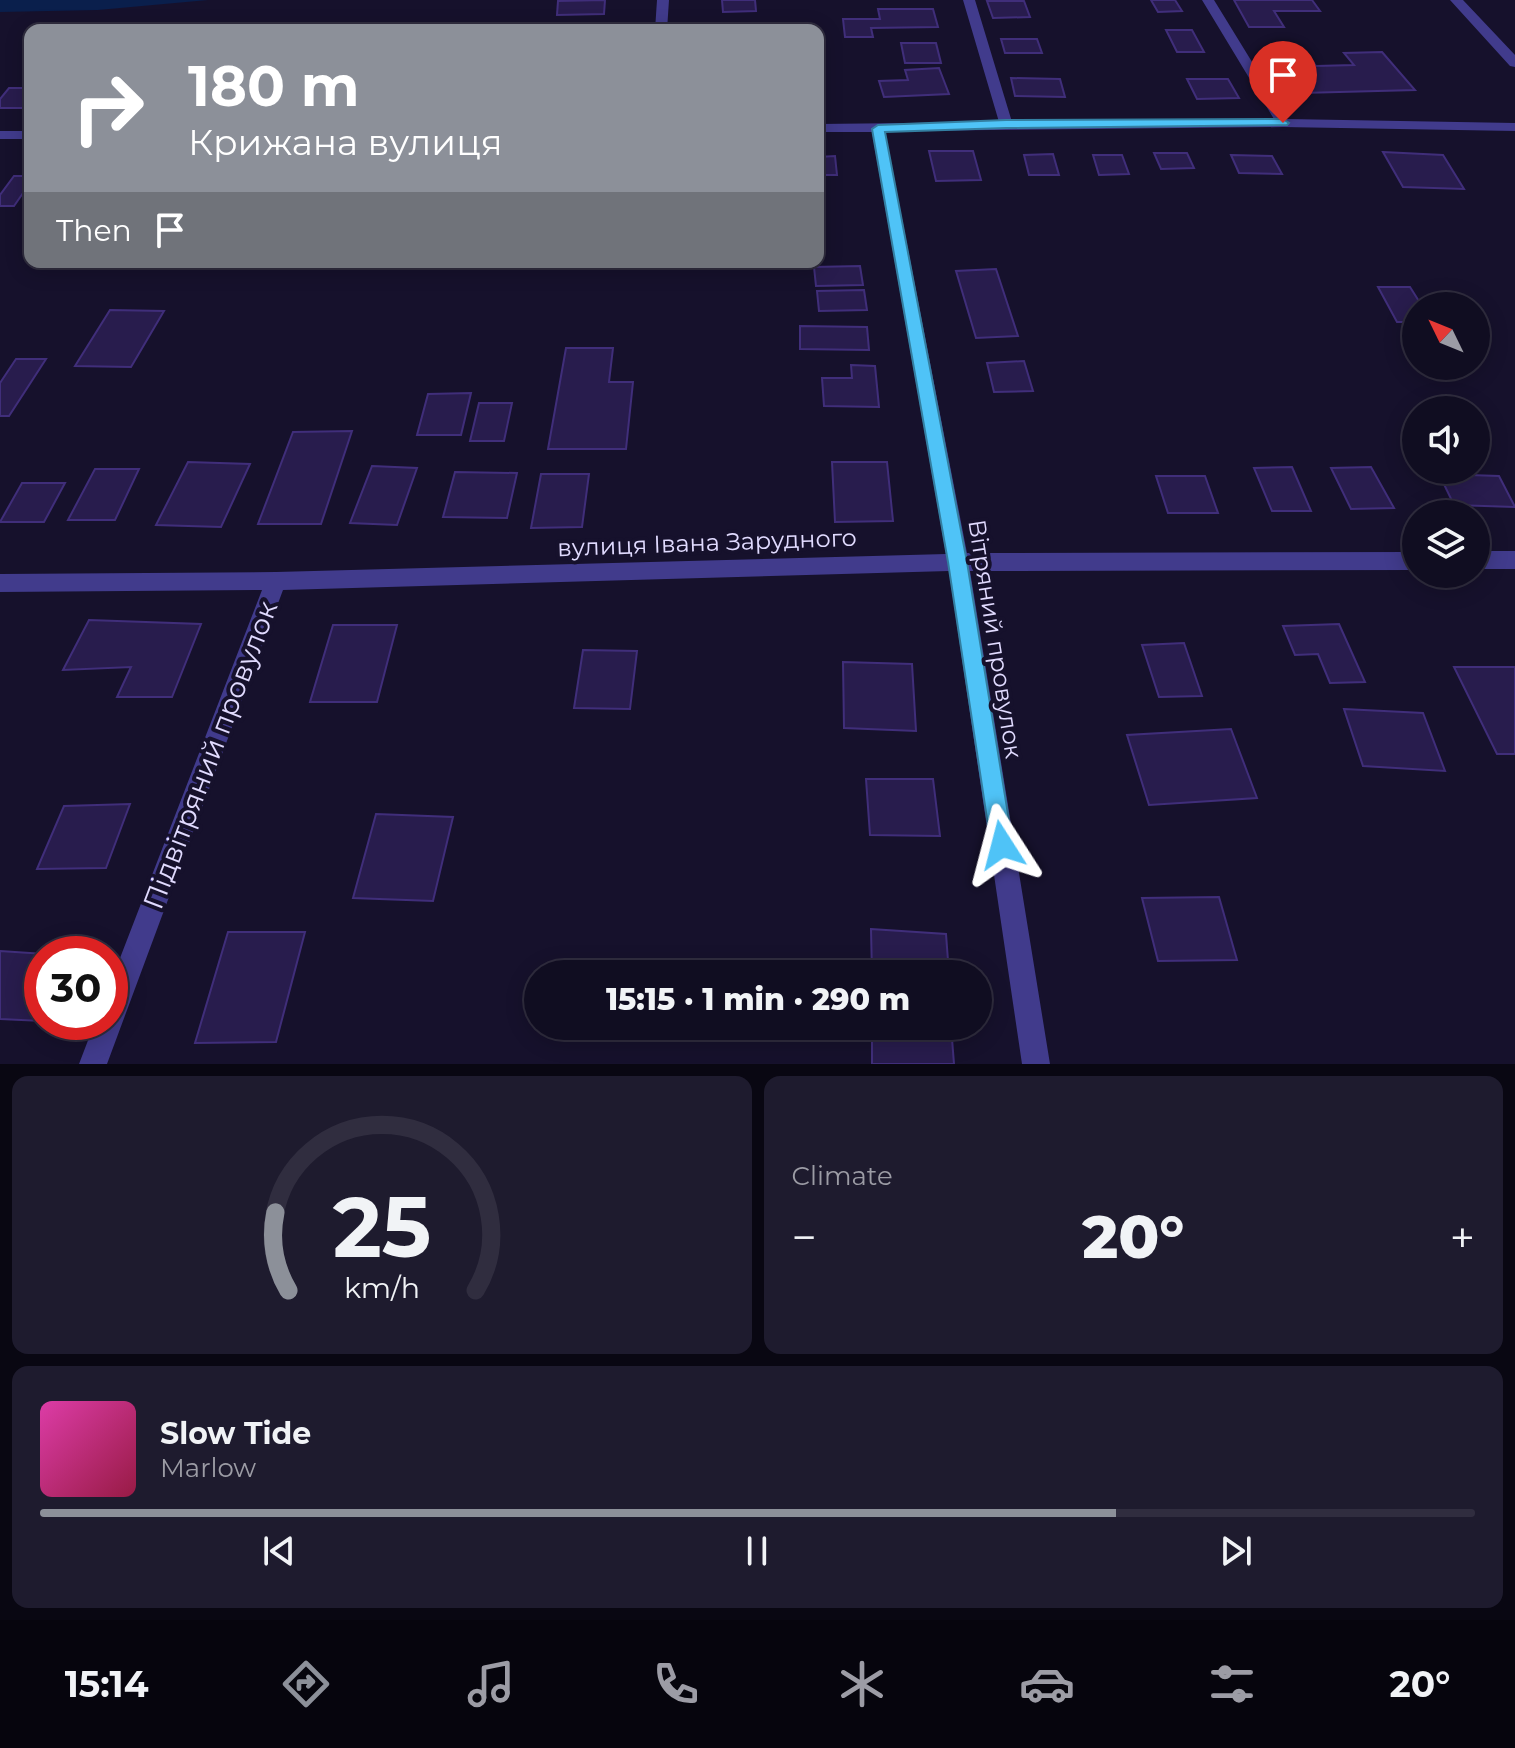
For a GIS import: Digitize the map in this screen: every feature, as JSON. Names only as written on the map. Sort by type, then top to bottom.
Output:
[{"type":"street","points":[[661,24],[663,0]]},
{"type":"street","points":[[969,0],[1006,124]]},
{"type":"street","points":[[1208,0],[1283,123]]},
{"type":"street","points":[[1456,0],[1515,63]]},
{"type":"street","points":[[824,128],[1283,123],[1515,127]]},
{"type":"street","name":"Вітряний провулок","points":[[878,129],[958,562],[1036,1064]]},
{"type":"street","points":[[0,135],[24,135]]},
{"type":"street","points":[[1490,560],[1515,560]]},
{"type":"street","name":"вулиця Івана Зарудного","points":[[0,583],[276,581],[958,562],[1402,561]]},
{"type":"street","name":"Підвітряний провулок","points":[[128,970],[276,581]]},
{"type":"street","name":"Підвітряний провулок","points":[[93,1064],[102,1040]]},
{"type":"water","points":[[0,0],[208,0],[98,10],[0,12]]},
{"type":"building","points":[[605,0],[604,14],[557,15],[558,1]]},
{"type":"building","points":[[722,0],[755,0],[756,11],[723,12]]},
{"type":"building","points":[[1151,0],[1175,0],[1182,11],[1158,12]]},
{"type":"building","points":[[1234,0],[1312,0],[1320,11],[1274,11],[1284,27],[1249,27]]},
{"type":"building","points":[[987,1],[1024,1],[1030,17],[993,18]]},
{"type":"building","points":[[878,9],[933,9],[938,27],[871,28],[873,37],[845,37],[843,19],[880,19]]},
{"type":"building","points":[[1166,30],[1192,30],[1204,52],[1177,52]]},
{"type":"building","points":[[1001,39],[1037,39],[1042,53],[1005,53]]},
{"type":"building","points":[[901,43],[936,43],[941,63],[905,63]]},
{"type":"building","points":[[1382,52],[1415,90],[1301,93],[1274,56],[1308,55],[1316,66],[1354,65],[1344,53]]},
{"type":"building","points":[[939,68],[949,94],[884,97],[879,81],[908,80],[905,70]]},
{"type":"building","points":[[1011,78],[1060,79],[1065,97],[1015,96]]},
{"type":"building","points":[[1187,79],[1228,79],[1239,98],[1197,99]]},
{"type":"building","points":[[9,88],[24,88],[22,108],[0,108],[0,99]]},
{"type":"building","points":[[929,151],[973,151],[981,180],[936,181]]},
{"type":"building","points":[[1383,152],[1443,155],[1464,189],[1403,187]]},
{"type":"building","points":[[1154,153],[1187,153],[1194,168],[1161,169]]},
{"type":"building","points":[[1053,154],[1059,175],[1029,175],[1024,155]]},
{"type":"building","points":[[1093,155],[1122,155],[1129,174],[1099,175]]},
{"type":"building","points":[[1231,155],[1272,156],[1282,174],[1239,173]]},
{"type":"building","points":[[835,156],[837,175],[824,175],[824,157]]},
{"type":"building","points":[[14,176],[24,176],[24,192],[14,206],[0,206],[0,195]]},
{"type":"building","points":[[860,266],[863,285],[816,286],[814,268]]},
{"type":"building","points":[[996,269],[1018,336],[976,338],[956,271]]},
{"type":"building","points":[[1378,287],[1410,287],[1413,292],[1402,292],[1402,322],[1397,322]]},
{"type":"building","points":[[864,290],[867,310],[819,311],[817,291]]},
{"type":"building","points":[[110,310],[164,311],[131,367],[75,366]]},
{"type":"building","points":[[800,326],[867,327],[869,350],[800,349]]},
{"type":"building","points":[[566,348],[613,348],[609,382],[633,382],[626,449],[548,449]]},
{"type":"building","points":[[16,359],[46,359],[9,416],[0,416],[0,383]]},
{"type":"building","points":[[1024,361],[1033,391],[994,392],[987,363]]},
{"type":"building","points":[[851,365],[875,366],[879,407],[824,406],[822,378],[852,378]]},
{"type":"building","points":[[471,393],[461,435],[417,435],[428,394]]},
{"type":"building","points":[[479,403],[512,403],[504,441],[470,441]]},
{"type":"building","points":[[352,431],[321,524],[258,524],[293,432]]},
{"type":"building","points":[[188,462],[250,464],[221,527],[156,525]]},
{"type":"building","points":[[832,462],[887,462],[893,521],[835,522]]},
{"type":"building","points":[[372,466],[417,468],[397,525],[350,523]]},
{"type":"building","points":[[1292,467],[1311,511],[1272,511],[1254,468]]},
{"type":"building","points":[[1371,467],[1394,508],[1351,509],[1331,468]]},
{"type":"building","points":[[95,469],[139,469],[115,520],[68,520]]},
{"type":"building","points":[[455,472],[517,473],[507,518],[443,517]]},
{"type":"building","points":[[541,474],[589,474],[582,527],[531,528]]},
{"type":"building","points":[[1156,476],[1205,476],[1218,513],[1168,513]]},
{"type":"building","points":[[1490,476],[1499,476],[1515,507],[1490,506],[1490,500],[1452,500],[1444,484],[1490,484]]},
{"type":"building","points":[[22,483],[65,483],[44,522],[0,522]]},
{"type":"building","points":[[89,620],[201,624],[172,697],[117,697],[131,667],[63,670]]},
{"type":"building","points":[[1339,624],[1365,682],[1330,683],[1318,654],[1295,655],[1283,626]]},
{"type":"building","points":[[333,625],[397,625],[377,702],[310,702]]},
{"type":"building","points":[[1184,643],[1202,696],[1159,697],[1142,645]]},
{"type":"building","points":[[583,650],[637,651],[630,709],[574,708]]},
{"type":"building","points":[[843,662],[912,664],[916,731],[844,728]]},
{"type":"building","points":[[1454,667],[1515,667],[1515,754],[1497,754]]},
{"type":"building","points":[[1344,709],[1423,713],[1445,771],[1363,766]]},
{"type":"building","points":[[1231,729],[1257,798],[1149,805],[1127,735]]},
{"type":"building","points":[[866,779],[933,779],[940,836],[870,835]]},
{"type":"building","points":[[130,804],[106,868],[37,869],[64,806]]},
{"type":"building","points":[[376,814],[453,817],[433,901],[353,898]]},
{"type":"building","points":[[1219,897],[1237,960],[1158,961],[1142,898]]},
{"type":"building","points":[[871,929],[946,934],[948,960],[872,960]]},
{"type":"building","points":[[228,932],[305,932],[276,1042],[195,1043]]},
{"type":"building","points":[[0,951],[24,953],[24,1020],[0,1019]]},
{"type":"building","points":[[872,1040],[952,1040],[954,1064],[872,1064]]},
{"type":"route","points":[[1002,845],[958,562],[878,129],[1006,124],[1283,123]]}]
